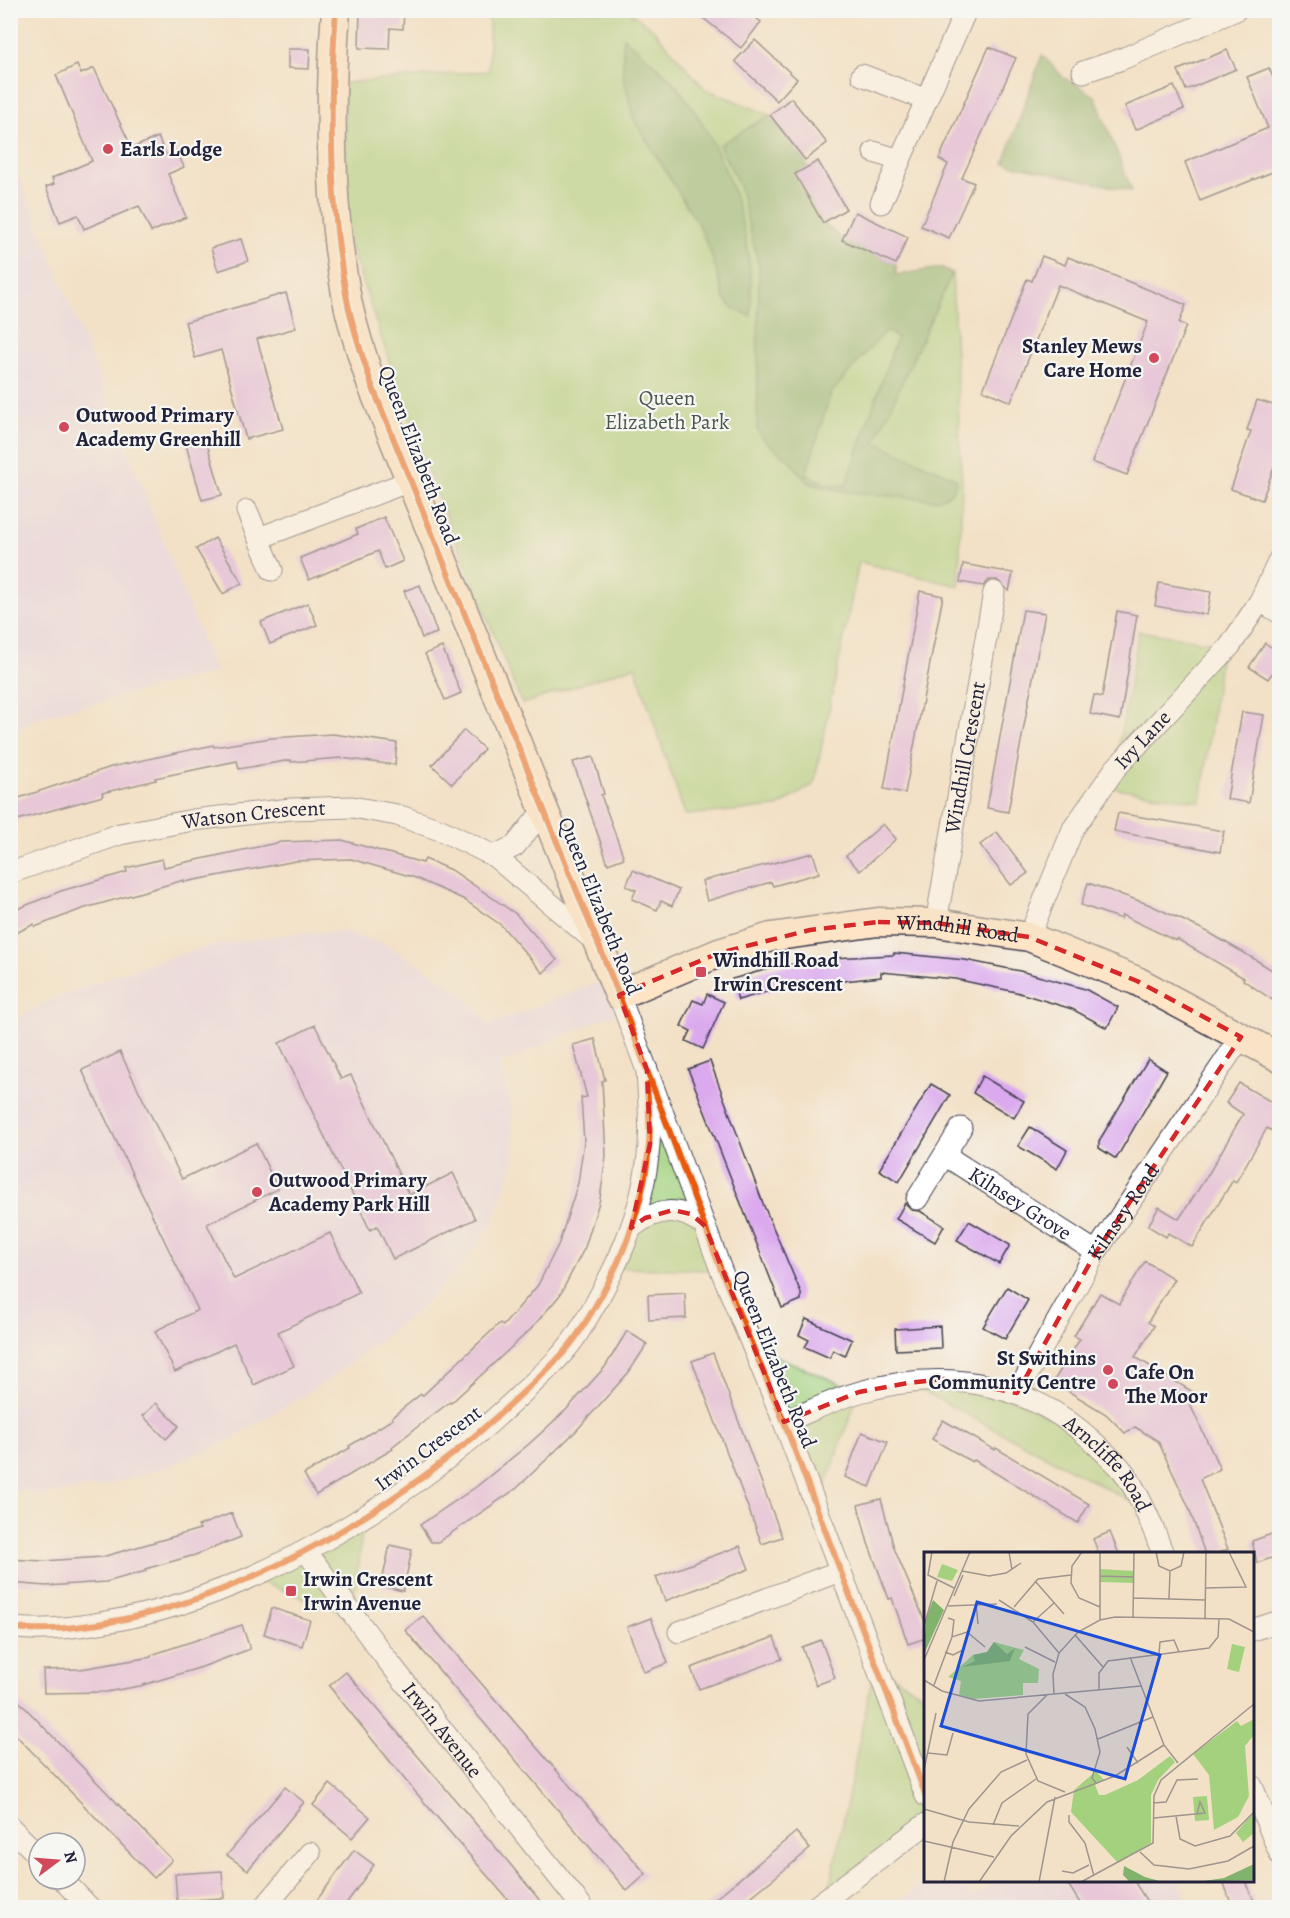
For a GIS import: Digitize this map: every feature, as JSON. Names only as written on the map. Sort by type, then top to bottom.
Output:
[{"type":"street","name":"Queen Elizabeth Road","points":[[336,10],[333,53],[334,213],[346,296],[371,383],[619,994],[705,1226],[784,1422],[924,1791]]},
{"type":"street","points":[[881,203],[966,10]]},
{"type":"street","points":[[1083,72],[1122,59],[1236,10]]},
{"type":"street","points":[[862,75],[927,100]]},
{"type":"street","points":[[874,152],[900,160]]},
{"type":"street","points":[[259,538],[410,481]]},
{"type":"street","points":[[247,511],[272,570]]},
{"type":"street","name":"Ivy Lane","points":[[1029,937],[1072,829],[1115,769],[1220,659],[1260,601],[1280,558]]},
{"type":"street","name":"Windhill Crescent","points":[[936,923],[994,592]]},
{"type":"street","points":[[1260,601],[1280,613]]},
{"type":"street","name":"Watson Crescent","points":[[10,873],[120,834],[194,820],[291,809],[352,807],[397,815],[443,831],[494,856],[596,942]]},
{"type":"street","points":[[494,856],[515,846],[543,811]]},
{"type":"street","name":"Windhill Road","points":[[619,994],[719,953],[771,937],[878,922],[936,923],[1029,937],[1137,981],[1280,1058]]},
{"type":"street","name":"Kilnsey Road","points":[[1017,1393],[1096,1252],[1241,1037]]},
{"type":"street","name":"Irwin Crescent","points":[[10,1627],[75,1627],[126,1619],[185,1603],[306,1551],[372,1512],[452,1456],[546,1370],[577,1335],[615,1268],[642,1194],[650,1144],[647,1070]]},
{"type":"street","name":"Kilnsey Grove","points":[[917,1199],[946,1156],[961,1128]]},
{"type":"street","name":"Kilnsey Grove","points":[[946,1156],[1096,1252]]},
{"type":"street","points":[[631,1228],[645,1218],[673,1210],[691,1214],[705,1226]]},
{"type":"street","name":"Arncliffe Road","points":[[784,1422],[859,1392],[908,1383],[944,1379],[978,1383],[1017,1393],[1052,1409],[1086,1434],[1123,1471],[1161,1552]]},
{"type":"street","name":"Irwin Avenue","points":[[306,1551],[384,1656],[583,1908]]},
{"type":"street","points":[[679,1632],[840,1571]]},
{"type":"street","points":[[1254,1629],[1280,1621]]},
{"type":"street","points":[[1254,1791],[1280,1854]]},
{"type":"street","points":[[814,1908],[924,1826]]},
{"type":"street","points":[[10,1827],[27,1844]]},
{"type":"street","points":[[264,1908],[310,1853]]},
{"type":"street","points":[[74,1891],[90,1908]]},
{"type":"highlighted area","points":[[878,922],[936,923],[1029,937],[1137,981],[1241,1037],[1096,1252],[1017,1393],[944,1379],[908,1383],[859,1392],[784,1422],[705,1226],[691,1214],[673,1210],[645,1218],[631,1228],[650,1144],[647,1070],[619,995],[719,953],[810,930]]},
{"type":"shaded area","name":"Outwood Primary Academy Greenhill","points":[[20,179],[215,672],[43,716],[11,730],[10,182]]},
{"type":"shaded area","name":"Outwood Primary Academy Park Hill","points":[[346,932],[384,944],[424,967],[467,997],[489,1025],[607,979],[616,1013],[499,1064],[511,1107],[513,1163],[493,1221],[462,1266],[416,1312],[328,1380],[226,1442],[167,1467],[102,1486],[40,1495],[11,1488],[11,1021],[49,1001],[166,958],[224,943],[297,933]]},
{"type":"shaded area","points":[[925,1882],[959,1882],[972,1898],[994,1882],[1180,1882],[1189,1907],[893,1908]]},
{"type":"green space","name":"Queen Elizabeth Park","points":[[489,11],[628,11],[653,29],[705,89],[770,115],[805,160],[823,223],[842,239],[896,264],[896,275],[942,268],[952,273],[962,485],[959,586],[859,562],[814,784],[778,807],[685,815],[635,666],[522,704],[420,452],[346,233],[345,83],[489,71]]},
{"type":"green space","points":[[623,37],[676,85],[699,118],[726,171],[736,199],[749,258],[751,316],[732,308],[724,298],[710,250],[698,224],[634,120],[623,75]]},
{"type":"green space","points":[[1042,55],[1064,78],[1095,96],[1132,191],[1004,163]]},
{"type":"green space","points":[[770,115],[805,160],[823,223],[842,239],[896,264],[896,275],[942,268],[952,273],[875,442],[957,480],[947,496],[936,500],[850,492],[818,486],[805,480],[787,458],[760,435],[757,430],[759,266],[739,185],[719,145]],"holes":[[[885,331],[897,337],[846,485],[810,477],[806,474],[831,393]]]},
{"type":"green space","points":[[1139,631],[1230,646],[1220,659],[1201,802],[1102,786],[1115,768]]},
{"type":"green space","points":[[647,1070],[721,1270],[615,1268],[631,1229]]},
{"type":"green space","points":[[753,1346],[859,1392],[817,1509]]},
{"type":"green space","points":[[908,1383],[978,1383],[1086,1434],[1143,1508]]},
{"type":"green space","points":[[364,1517],[352,1615],[246,1577]]},
{"type":"green space","points":[[875,1664],[924,1695],[924,1825],[828,1896]]},
{"type":"building","points":[[360,10],[404,10],[403,29],[390,28],[389,49],[359,48]]},
{"type":"building","points":[[693,10],[746,10],[761,22],[741,48]]},
{"type":"building","points":[[755,40],[797,79],[777,101],[735,61]]},
{"type":"building","points":[[989,47],[1016,58],[962,178],[974,183],[949,238],[921,226],[948,164],[939,159]]},
{"type":"building","points":[[288,49],[310,49],[309,69],[288,68]]},
{"type":"building","points":[[1227,50],[1236,69],[1186,90],[1178,70]]},
{"type":"building","name":"Earls Lodge","points":[[77,65],[81,74],[94,68],[132,148],[158,137],[166,155],[177,151],[184,167],[168,174],[186,217],[151,232],[139,206],[84,229],[78,215],[60,222],[46,187],[54,184],[52,178],[92,161],[56,75]]},
{"type":"building","points":[[1269,68],[1280,94],[1280,169],[1200,201],[1185,162],[1268,128],[1247,77]]},
{"type":"building","points":[[1174,86],[1184,109],[1135,130],[1125,106]]},
{"type":"building","points":[[791,98],[827,143],[805,160],[770,115]]},
{"type":"building","points":[[818,161],[846,209],[823,223],[795,174]]},
{"type":"building","points":[[855,212],[908,237],[896,264],[842,240]]},
{"type":"building","points":[[241,239],[248,261],[218,271],[211,248]]},
{"type":"building","name":"Stanley Mews Care Home","points":[[1042,256],[1065,265],[1068,257],[1186,305],[1179,323],[1186,326],[1127,475],[1092,462],[1148,322],[1058,285],[1011,402],[983,390],[1027,279],[1032,281]]},
{"type":"building","points":[[286,293],[296,328],[257,339],[283,429],[246,439],[221,350],[195,358],[185,322]]},
{"type":"building","points":[[1257,400],[1280,407],[1280,451],[1262,500],[1231,489],[1251,431],[1247,430]]},
{"type":"building","points":[[206,440],[222,495],[202,500],[186,445]]},
{"type":"building","points":[[384,517],[403,561],[385,569],[378,551],[309,580],[300,558],[358,534],[356,529]]},
{"type":"building","points":[[215,538],[242,583],[223,594],[196,549]]},
{"type":"building","points":[[963,564],[1013,573],[1009,591],[997,580],[989,580],[983,586],[960,582]]},
{"type":"building","points":[[1159,583],[1211,592],[1207,615],[1155,606]]},
{"type":"building","points":[[420,585],[437,633],[422,638],[404,591]]},
{"type":"building","points":[[920,591],[943,596],[905,793],[884,789]]},
{"type":"building","points":[[308,603],[317,625],[270,644],[261,622]]},
{"type":"building","points":[[1023,610],[1045,613],[1008,812],[987,808]]},
{"type":"building","points":[[1117,611],[1137,615],[1120,720],[1090,714],[1094,695],[1102,697]]},
{"type":"building","points":[[1265,643],[1280,653],[1280,676],[1273,672],[1268,679],[1249,667]]},
{"type":"building","points":[[442,647],[461,693],[445,700],[425,654]]},
{"type":"building","points":[[1242,712],[1264,715],[1249,803],[1227,799]]},
{"type":"building","points":[[464,730],[484,749],[452,784],[432,765]]},
{"type":"building","points":[[333,734],[397,743],[395,765],[341,758],[291,762],[291,760],[239,769],[237,761],[155,778],[156,780],[102,793],[103,796],[10,822],[10,801],[111,767],[213,745],[214,747],[271,738]]},
{"type":"building","points":[[593,757],[604,794],[601,795],[624,858],[608,864],[573,762]]},
{"type":"building","points":[[1118,813],[1224,831],[1220,852],[1114,831]]},
{"type":"building","points":[[883,824],[896,839],[860,871],[846,856]]},
{"type":"building","points":[[997,832],[1028,873],[1011,885],[980,845]]},
{"type":"building","points":[[342,840],[423,863],[425,859],[453,871],[516,914],[557,960],[543,973],[501,925],[463,899],[413,877],[351,859],[296,861],[184,882],[184,880],[82,909],[35,927],[34,924],[10,936],[10,912],[61,891],[127,872],[126,868],[162,859],[164,867],[281,842]]},
{"type":"building","points":[[813,853],[819,873],[773,886],[771,882],[707,901],[702,881]]},
{"type":"building","points":[[633,870],[679,890],[672,906],[661,901],[657,910],[632,899],[636,890],[626,886]]},
{"type":"building","points":[[1088,883],[1148,904],[1208,932],[1280,975],[1280,1005],[1243,980],[1244,978],[1177,939],[1176,941],[1122,915],[1121,919],[1081,905]]},
{"type":"building","points":[[894,953],[965,960],[1020,971],[1085,989],[1118,1007],[1107,1028],[1072,1009],[1016,992],[955,979],[881,972],[881,977],[797,986],[797,983],[738,1000],[732,979],[775,967],[832,958],[894,955]]},
{"type":"building","points":[[707,994],[724,1002],[703,1049],[686,1041],[691,1031],[681,1026],[693,1000],[703,1004]]},
{"type":"building","points":[[315,1025],[341,1079],[351,1075],[409,1195],[453,1173],[475,1219],[393,1259],[377,1226],[370,1230],[279,1043]]},
{"type":"building","points":[[595,1039],[605,1080],[602,1081],[606,1156],[600,1199],[585,1247],[560,1295],[531,1329],[451,1403],[392,1447],[393,1449],[316,1495],[304,1474],[350,1448],[349,1446],[393,1419],[392,1417],[421,1394],[422,1396],[500,1323],[503,1326],[538,1285],[559,1243],[578,1183],[584,1141],[581,1098],[587,1097],[573,1045]]},
{"type":"building","points":[[120,1052],[182,1179],[256,1143],[278,1189],[207,1224],[234,1279],[330,1233],[359,1293],[278,1332],[294,1366],[254,1385],[234,1343],[175,1372],[155,1331],[198,1310],[82,1070]]},
{"type":"building","points":[[1148,1059],[1167,1071],[1116,1159],[1099,1148],[1099,1141]]},
{"type":"building","points":[[710,1061],[764,1206],[801,1293],[801,1300],[782,1308],[688,1069]]},
{"type":"building","points":[[982,1076],[1024,1101],[1014,1118],[973,1093]]},
{"type":"building","points":[[1239,1083],[1280,1107],[1280,1136],[1267,1128],[1236,1182],[1233,1180],[1192,1247],[1168,1233],[1166,1237],[1148,1226],[1159,1207],[1179,1219],[1209,1173],[1243,1114],[1226,1103]]},
{"type":"building","points":[[931,1084],[950,1095],[899,1182],[879,1170]]},
{"type":"building","points":[[1030,1127],[1067,1150],[1057,1169],[1018,1146]]},
{"type":"building","points":[[905,1203],[911,1210],[920,1211],[944,1226],[935,1242],[896,1219]]},
{"type":"building","points":[[969,1221],[1010,1245],[999,1264],[957,1240]]},
{"type":"building","name":"St Swithins Community Centre","points":[[1145,1261],[1174,1279],[1148,1322],[1154,1326],[1135,1357],[1193,1392],[1188,1400],[1220,1469],[1200,1479],[1228,1549],[1221,1552],[1204,1552],[1189,1508],[1158,1441],[1135,1427],[1125,1433],[1106,1414],[1053,1382],[1080,1339],[1074,1336],[1100,1293],[1119,1304]]},
{"type":"building","points":[[1007,1287],[1028,1300],[1005,1339],[983,1327]]},
{"type":"building","points":[[685,1293],[686,1318],[649,1320],[648,1295]]},
{"type":"building","points":[[806,1319],[852,1340],[845,1356],[833,1350],[830,1358],[805,1347],[809,1340],[799,1335]]},
{"type":"building","points":[[940,1326],[941,1348],[896,1350],[895,1329]]},
{"type":"building","points":[[627,1331],[647,1344],[629,1372],[576,1431],[517,1488],[438,1542],[431,1542],[420,1525],[476,1487],[566,1410],[605,1367]]},
{"type":"building","points":[[713,1353],[782,1537],[762,1544],[692,1361]]},
{"type":"building","points":[[156,1403],[179,1426],[166,1439],[143,1416]]},
{"type":"building","points":[[943,1420],[995,1450],[996,1448],[1089,1504],[1078,1523],[974,1460],[972,1462],[932,1439]]},
{"type":"building","points":[[862,1432],[888,1442],[870,1487],[845,1477]]},
{"type":"building","points":[[881,1499],[894,1548],[924,1619],[924,1639],[908,1644],[892,1598],[889,1599],[868,1543],[858,1505]]},
{"type":"building","points":[[232,1513],[241,1537],[195,1555],[145,1569],[146,1571],[106,1582],[46,1586],[10,1583],[10,1559],[43,1561],[102,1557],[200,1529],[198,1526]]},
{"type":"building","points":[[1280,1531],[1280,1555],[1257,1563],[1252,1541]]},
{"type":"building","points":[[1110,1532],[1118,1552],[1098,1552],[1093,1539]]},
{"type":"building","points":[[390,1545],[412,1550],[403,1591],[381,1586]]},
{"type":"building","points":[[740,1546],[749,1569],[665,1601],[656,1577]]},
{"type":"building","points":[[272,1608],[310,1620],[302,1646],[264,1634]]},
{"type":"building","points":[[423,1616],[646,1874],[627,1891],[405,1630]]},
{"type":"building","points":[[651,1618],[668,1663],[644,1672],[627,1627]]},
{"type":"building","points":[[242,1625],[250,1649],[202,1667],[140,1686],[106,1692],[44,1693],[43,1670],[81,1669],[151,1657],[151,1655]]},
{"type":"building","points":[[774,1637],[782,1659],[699,1689],[691,1668]]},
{"type":"building","points":[[821,1640],[835,1678],[816,1685],[802,1647]]},
{"type":"building","points":[[346,1672],[546,1908],[515,1908],[406,1781],[329,1686]]},
{"type":"building","points":[[10,1692],[172,1860],[154,1878],[10,1729]]},
{"type":"building","points":[[330,1784],[370,1817],[352,1838],[313,1805]]},
{"type":"building","points":[[285,1787],[304,1802],[248,1870],[227,1855]]},
{"type":"building","points":[[796,1832],[810,1849],[737,1908],[704,1908]]},
{"type":"building","points":[[354,1850],[374,1865],[343,1908],[311,1908]]},
{"type":"building","points":[[222,1871],[224,1898],[177,1901],[175,1874]]},
{"type":"building","points":[[1067,1882],[1135,1882],[1151,1908],[1083,1908]]},
{"type":"building","points":[[1223,1882],[1246,1882],[1255,1904],[1233,1908]]},
{"type":"cycle path","points":[[336,10],[332,81],[332,153],[336,224],[348,305],[371,383],[619,995],[721,1270],[784,1422],[924,1791]]},
{"type":"cycle path","points":[[10,1627],[43,1629],[98,1624],[155,1612],[212,1593],[268,1569],[323,1541],[376,1509],[427,1474],[474,1437],[565,1351],[591,1313],[615,1268],[634,1220],[646,1170],[650,1130],[647,1085]]},
{"type":"place","name":"Earls Lodge","points":[[108,149]]},
{"type":"place","name":"Stanley Mews Care Home","points":[[1154,358]]},
{"type":"place","name":"Outwood Primary Academy Greenhill","points":[[64,427]]},
{"type":"place","name":"Windhill Road Irwin Crescent","points":[[701,972]]},
{"type":"place","name":"Outwood Primary Academy Park Hill","points":[[257,1192]]},
{"type":"place","name":"St Swithins Community Centre","points":[[1108,1370]]},
{"type":"place","name":"Cafe On The Moor","points":[[1113,1384]]},
{"type":"place","name":"Irwin Crescent Irwin Avenue","points":[[291,1591]]}]
